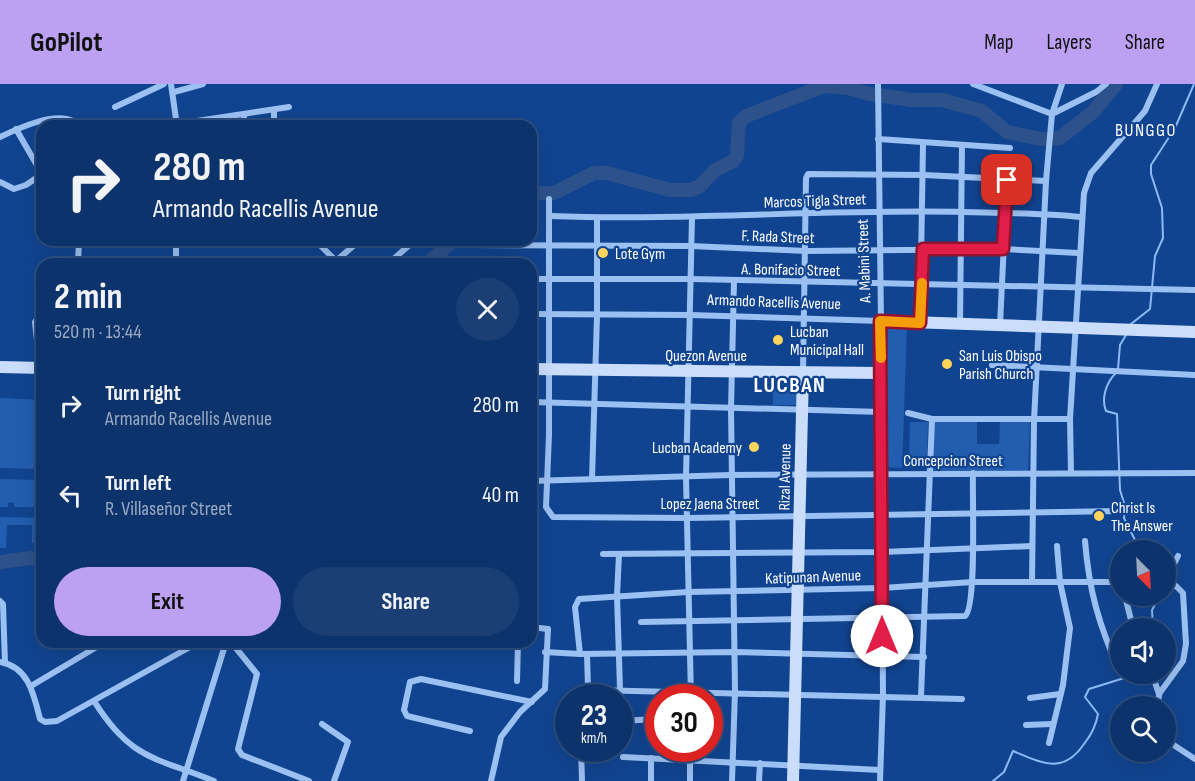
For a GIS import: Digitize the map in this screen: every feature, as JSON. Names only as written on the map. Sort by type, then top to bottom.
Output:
[{"type":"main road","name":"Armando Racellis Avenue","points":[[880,321],[1195,332]]},
{"type":"main road","name":"A. Mabini Street","points":[[880,321],[881,374]]},
{"type":"main road","points":[[0,367],[36,368]]},
{"type":"main road","name":"Quezon Avenue","points":[[537,369],[881,374]]},
{"type":"main road","name":"Rizal Avenue","points":[[793,781],[803,372]]},
{"type":"street","points":[[116,107],[164,84]]},
{"type":"street","points":[[171,84],[177,120]]},
{"type":"street","points":[[174,92],[202,84]]},
{"type":"street","name":"A. Mabini Street","points":[[878,84],[880,321]]},
{"type":"street","points":[[973,84],[1052,114],[1096,92],[1106,84]]},
{"type":"street","points":[[1071,472],[1070,419],[1078,253],[1084,193],[1091,173],[1135,125],[1157,84]]},
{"type":"street","points":[[1032,582],[1034,421],[1044,213],[1052,114],[1060,85]]},
{"type":"street","points":[[225,120],[289,106]]},
{"type":"street","points":[[274,110],[274,120]]},
{"type":"street","points":[[244,115],[244,120]]},
{"type":"street","points":[[0,137],[16,129],[36,124]]},
{"type":"street","points":[[16,129],[36,164]]},
{"type":"street","points":[[878,139],[923,144],[1010,148]]},
{"type":"street","points":[[920,323],[924,211],[923,144]]},
{"type":"street","points":[[960,324],[962,146]]},
{"type":"street","name":"Rizal Avenue","points":[[803,372],[807,251],[806,178],[808,174],[877,174]]},
{"type":"street","points":[[877,174],[1046,181]]},
{"type":"street","points":[[0,182],[14,189],[36,178]]},
{"type":"street","points":[[1000,325],[1007,180]]},
{"type":"street","points":[[548,480],[549,199]]},
{"type":"street","name":"Marcos Tigla Street","points":[[550,216],[692,217],[924,211],[1044,213],[1081,217]]},
{"type":"street","points":[[692,217],[690,407],[686,477],[692,684]]},
{"type":"street","points":[[592,479],[598,280],[597,218]]},
{"type":"street","points":[[321,246],[333,258]]},
{"type":"street","points":[[343,258],[354,246]]},
{"type":"street","points":[[395,258],[408,246]]},
{"type":"street","name":"F. Rada Street","points":[[537,246],[691,246],[807,251],[1003,249],[1078,253]]},
{"type":"street","name":"A. Bonifacio Street","points":[[537,279],[691,279],[806,284],[1195,290]]},
{"type":"street","points":[[732,781],[735,691],[731,516],[734,281]]},
{"type":"street","name":"Armando Racellis Avenue","points":[[537,314],[690,315],[880,321]]},
{"type":"street","points":[[992,365],[1073,367],[1195,375]]},
{"type":"street","name":"A. Mabini Street","points":[[880,781],[883,696],[881,374]]},
{"type":"street","points":[[537,402],[881,412]]},
{"type":"street","points":[[908,413],[932,419],[1034,421],[1070,419]]},
{"type":"street","points":[[921,696],[925,617],[924,549],[932,419]]},
{"type":"street","points":[[641,622],[965,616],[970,608],[973,582],[971,512],[973,473]]},
{"type":"street","name":"Concepcion Street","points":[[537,481],[731,475],[1195,473]]},
{"type":"street","name":"Lopez Jaena Street","points":[[548,480],[546,507],[553,517],[687,518],[881,513],[1120,511]]},
{"type":"street","points":[[1085,542],[1088,582],[1097,619],[1110,649]]},
{"type":"street","points":[[603,554],[799,554],[1032,546]]},
{"type":"street","points":[[1049,743],[1060,694],[1070,628],[1060,582],[1058,546]]},
{"type":"street","points":[[620,554],[617,596],[620,684]]},
{"type":"street","points":[[1176,560],[1178,556]]},
{"type":"street","name":"Katipunan Avenue","points":[[584,654],[575,607],[579,599],[688,592],[882,588],[973,582],[1110,582]]},
{"type":"street","points":[[1159,694],[1183,661],[1186,644],[1183,593],[1176,586]]},
{"type":"street","points":[[0,601],[3,614],[1,629],[3,663],[20,672],[31,686],[40,719],[45,723],[57,721],[189,648]]},
{"type":"street","points":[[491,781],[501,737],[544,689],[548,629],[537,628]]},
{"type":"street","points":[[31,686],[95,648]]},
{"type":"street","points":[[183,781],[224,648]]},
{"type":"street","points":[[236,648],[257,674],[238,749],[243,755],[309,781]]},
{"type":"street","points":[[516,681],[518,648]]},
{"type":"street","points":[[545,652],[584,654],[735,652],[924,657]]},
{"type":"street","points":[[584,654],[588,684]]},
{"type":"street","points":[[470,730],[407,716],[404,710],[411,682],[420,679],[532,702]]},
{"type":"street","points":[[1156,684],[1159,694]]},
{"type":"street","points":[[723,692],[962,699]]},
{"type":"street","points":[[1030,698],[1060,694]]},
{"type":"street","points":[[94,701],[107,722],[133,748],[152,759],[214,781]]},
{"type":"street","points":[[322,724],[348,742],[349,746],[334,781]]},
{"type":"street","points":[[1026,725],[1052,724]]},
{"type":"street","points":[[1176,747],[1195,759]]},
{"type":"street","points":[[723,761],[880,770]]},
{"type":"street","points":[[581,762],[582,781]]},
{"type":"street","points":[[651,762],[651,781]]},
{"type":"street","points":[[689,762],[690,781]]},
{"type":"street","points":[[759,781],[760,763]]},
{"type":"shaded area","points":[[888,325],[907,325],[902,468],[883,467]]},
{"type":"shaded area","points":[[773,379],[800,379],[800,405],[773,405]]},
{"type":"shaded area","points":[[0,398],[36,400],[36,469],[0,468]]},
{"type":"shaded area","points":[[934,421],[977,421],[977,444],[999,444],[1000,422],[1030,422],[1028,471],[931,471]]},
{"type":"shaded area","points":[[910,422],[928,422],[927,459],[909,458]]},
{"type":"shaded area","points":[[0,479],[36,480],[36,507],[14,507],[14,502],[8,503],[8,507],[0,507]]},
{"type":"shaded area","points":[[0,517],[36,518],[36,543],[32,543],[32,525],[7,525],[6,548],[0,548]]},
{"type":"waterway","points":[[537,193],[554,193],[594,173],[607,173],[670,190],[691,190],[700,186],[715,170],[732,162],[737,156],[739,123],[746,116],[824,86],[912,100],[942,100],[982,111],[1007,132],[1041,139],[1060,138],[1093,112],[1116,84]]},
{"type":"waterway","points":[[1131,324],[1150,309],[1155,256],[1163,238],[1162,208],[1151,174],[1151,165],[1175,128],[1194,84]]},
{"type":"waterway","points":[[434,258],[447,246]]},
{"type":"waterway","points":[[1118,369],[1120,345],[1126,335]]},
{"type":"waterway","points":[[1115,374],[1105,391],[1104,401],[1106,411],[1117,414],[1120,490],[1125,506],[1124,518],[1135,540]]},
{"type":"waterway","points":[[0,562],[36,559]]},
{"type":"waterway","points":[[1152,618],[1154,606]]},
{"type":"waterway","points":[[993,781],[1004,772],[1013,751],[1052,764],[1068,760],[1076,754],[1093,730],[1098,714],[1085,697],[1089,689],[1110,682]]},
{"type":"slow traffic","points":[[881,358],[880,321],[920,323],[922,283]]},
{"type":"place","name":"Lote Gym","points":[[603,253]]},
{"type":"place","name":"Lucban Municipal Hall","points":[[778,340]]},
{"type":"place","name":"San Luis Obispo Parish Church","points":[[947,364]]},
{"type":"place","name":"Lucban Academy","points":[[754,447]]},
{"type":"place","name":"Christ Is The Answer","points":[[1099,516]]},
{"type":"district","name":"BUNGGO","points":[[1146,130]]},
{"type":"district","name":"LUCBAN","points":[[790,384]]},
{"type":"route","points":[[882,636],[880,321],[920,323],[923,249],[962,251],[1003,249],[1007,180]]}]
